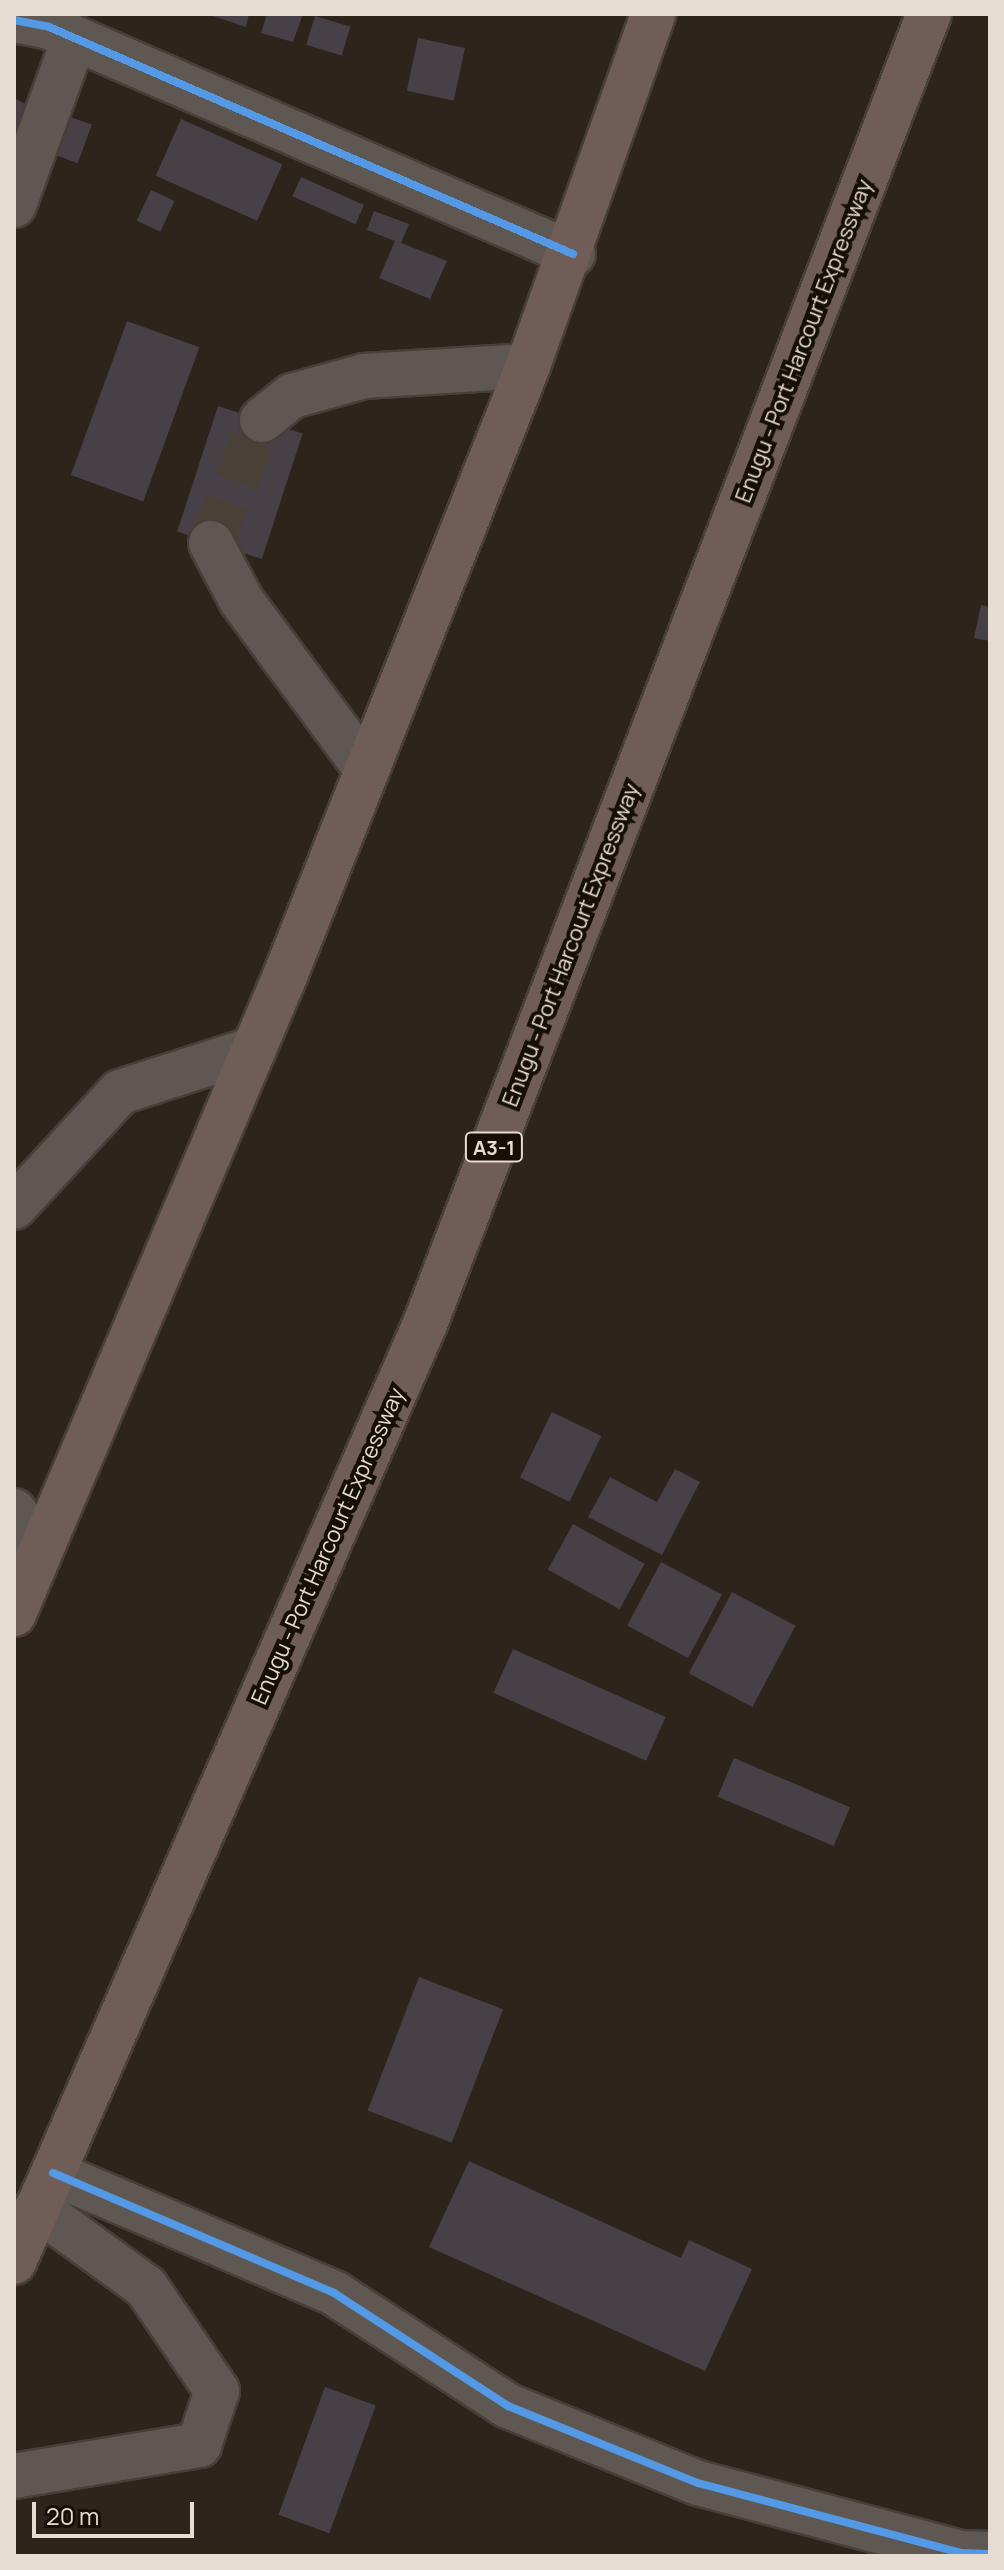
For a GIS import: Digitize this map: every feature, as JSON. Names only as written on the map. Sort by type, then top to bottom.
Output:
[{"type":"highway","points":[[14,1614],[254,1049],[367,770],[573,254],[653,14]]},
{"type":"highway","name":"Enugu - Port Harcourt Expressway","points":[[14,2262],[425,1324],[929,14]]},
{"type":"street","points":[[14,20],[74,39],[573,254]]},
{"type":"street","points":[[14,205],[74,39]]},
{"type":"street","points":[[262,420],[292,396],[364,376],[528,366]]},
{"type":"street","points":[[211,543],[241,600],[367,770]]},
{"type":"street","points":[[14,1207],[120,1092],[254,1049]]},
{"type":"street","points":[[14,1511],[41,1550]]},
{"type":"street","points":[[14,2476],[199,2445],[217,2391],[146,2287],[45,2191]]},
{"type":"street","points":[[45,2191],[334,2293],[508,2406],[698,2483],[961,2553],[990,2554]]},
{"type":"building","points":[[207,14],[249,14],[246,27]]},
{"type":"building","points":[[267,14],[303,14],[293,42],[261,33]]},
{"type":"building","points":[[315,16],[350,27],[342,56],[306,45]]},
{"type":"building","points":[[418,38],[465,48],[454,101],[407,91]]},
{"type":"building","points":[[14,98],[41,112],[26,140],[14,133]]},
{"type":"building","points":[[57,112],[92,125],[78,163],[43,151]]},
{"type":"building","points":[[181,119],[282,164],[257,221],[156,176]]},
{"type":"building","points":[[301,177],[364,205],[355,224],[292,196]]},
{"type":"building","points":[[151,190],[175,201],[160,232],[137,221]]},
{"type":"building","points":[[374,211],[409,224],[401,243],[447,261],[430,299],[379,278],[395,241],[367,230]]},
{"type":"building","points":[[127,321],[199,347],[143,501],[71,475]]},
{"type":"building","points":[[218,406],[303,434],[262,559],[177,532]]},
{"type":"building","points":[[981,605],[990,607],[990,641],[974,638]]},
{"type":"building","points":[[552,1412],[601,1436],[569,1502],[520,1478]]},
{"type":"building","points":[[675,1469],[700,1482],[662,1555],[588,1517],[610,1477],[657,1502]]},
{"type":"building","points":[[573,1524],[645,1564],[620,1609],[548,1569]]},
{"type":"building","points":[[661,1562],[722,1594],[688,1658],[627,1626]]},
{"type":"building","points":[[732,1592],[796,1626],[752,1707],[689,1673]]},
{"type":"building","points":[[513,1649],[666,1717],[646,1761],[493,1693]]},
{"type":"building","points":[[734,1758],[850,1807],[834,1846],[718,1797]]},
{"type":"building","points":[[419,1977],[503,2009],[452,2143],[368,2111]]},
{"type":"building","points":[[469,2161],[681,2258],[689,2240],[752,2269],[705,2371],[429,2247]]},
{"type":"building","points":[[325,2387],[376,2405],[329,2533],[278,2515]]},
{"type":"tunnel","points":[[211,543],[262,420]]},
{"type":"cycle path","points":[[14,20],[49,27],[573,254]]},
{"type":"cycle path","points":[[53,2173],[334,2293],[508,2406],[698,2483],[961,2553],[990,2554]]}]
